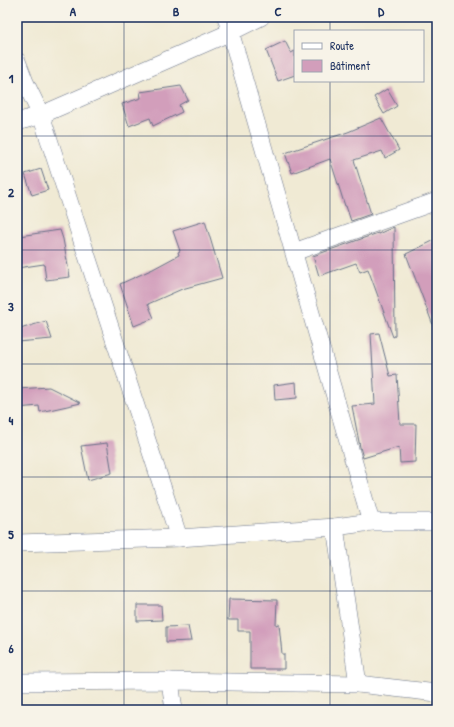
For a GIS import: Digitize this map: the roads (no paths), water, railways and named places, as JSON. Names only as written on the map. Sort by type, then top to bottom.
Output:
[{"type":"street","points":[[17,122],[41,115],[229,25],[262,17]]},
{"type":"street","points":[[229,25],[371,522]]},
{"type":"street","points":[[17,61],[25,82],[41,115],[179,538]]},
{"type":"street","points":[[294,252],[437,201]]},
{"type":"street","points":[[17,543],[179,538],[335,527],[371,522],[437,522]]},
{"type":"street","points":[[335,527],[358,684]]},
{"type":"street","points":[[170,680],[174,710]]},
{"type":"street","points":[[17,682],[170,680],[358,684],[437,693]]}]
